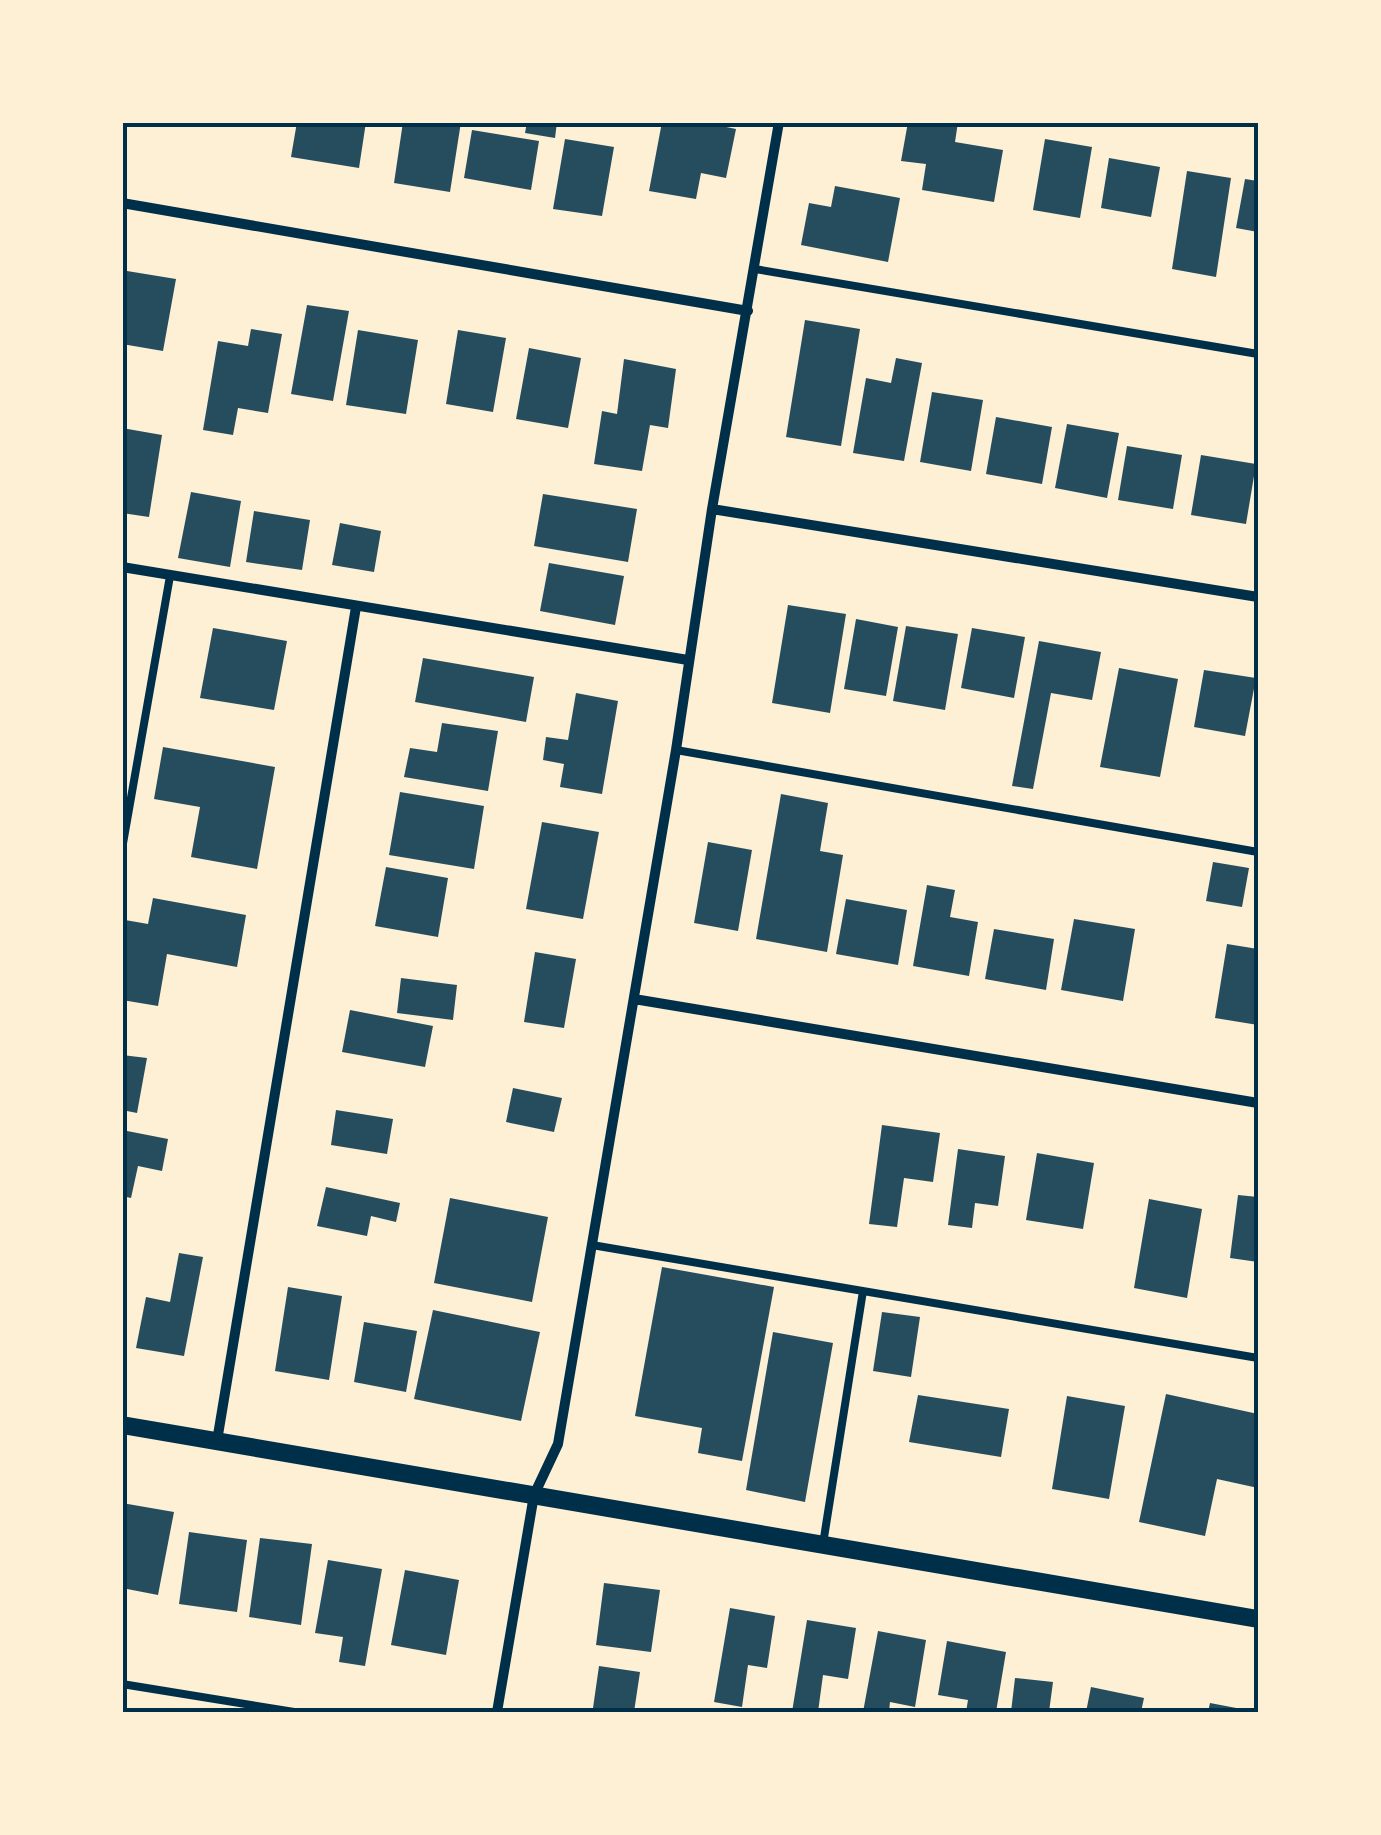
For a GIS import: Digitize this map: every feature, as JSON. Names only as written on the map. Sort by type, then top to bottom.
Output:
[{"type":"street","points":[[496,1712],[534,1495],[558,1444],[779,122]]},
{"type":"street","points":[[122,203],[748,311]]},
{"type":"street","points":[[712,508],[1258,597]]},
{"type":"street","points":[[122,567],[688,660]]},
{"type":"street","points":[[217,1441],[356,607]]},
{"type":"street","points":[[634,999],[1258,1103]]},
{"type":"street","points":[[122,1425],[1258,1619]]},
{"type":"lane","points":[[755,270],[1258,354]]},
{"type":"lane","points":[[122,850],[170,576]]},
{"type":"lane","points":[[676,750],[1258,852]]},
{"type":"lane","points":[[592,1245],[1258,1358]]},
{"type":"lane","points":[[823,1544],[862,1291]]},
{"type":"lane","points":[[122,1684],[294,1712]]},
{"type":"building","points":[[297,122],[366,122],[359,168],[291,157]]},
{"type":"building","points":[[403,122],[461,122],[450,192],[394,183]]},
{"type":"building","points":[[527,122],[557,122],[555,138],[525,133]]},
{"type":"building","points":[[662,122],[702,122],[736,129],[726,178],[701,173],[696,199],[649,191]]},
{"type":"building","points":[[908,122],[958,122],[955,142],[1003,150],[994,202],[922,190],[926,164],[901,161]]},
{"type":"building","points":[[472,130],[539,141],[531,190],[464,178]]},
{"type":"building","points":[[565,139],[614,147],[602,216],[553,209]]},
{"type":"building","points":[[1045,139],[1092,147],[1080,218],[1033,210]]},
{"type":"building","points":[[1109,158],[1160,167],[1151,217],[1101,208]]},
{"type":"building","points":[[1187,171],[1231,178],[1216,277],[1172,269]]},
{"type":"building","points":[[1245,179],[1258,181],[1258,232],[1236,228]]},
{"type":"building","points":[[835,186],[900,198],[888,262],[801,245],[809,203],[831,207]]},
{"type":"building","points":[[127,271],[176,279],[163,351],[122,344],[122,297]]},
{"type":"building","points":[[307,305],[349,311],[333,401],[291,394]]},
{"type":"building","points":[[805,320],[860,329],[841,446],[786,437]]},
{"type":"building","points":[[251,329],[282,334],[268,413],[238,408],[233,435],[203,430],[218,341],[248,346]]},
{"type":"building","points":[[358,330],[418,340],[406,414],[346,405]]},
{"type":"building","points":[[458,330],[506,338],[493,412],[446,404]]},
{"type":"building","points":[[529,348],[581,358],[568,428],[516,419]]},
{"type":"building","points":[[896,358],[922,363],[904,461],[853,453],[866,378],[891,383]]},
{"type":"building","points":[[624,359],[676,369],[668,428],[650,425],[642,471],[594,464],[602,411],[617,414]]},
{"type":"building","points":[[932,392],[983,400],[971,471],[920,462]]},
{"type":"building","points":[[996,417],[1052,427],[1042,484],[986,474]]},
{"type":"building","points":[[1067,424],[1119,433],[1107,498],[1055,488]]},
{"type":"building","points":[[122,428],[162,435],[149,517],[122,513]]},
{"type":"building","points":[[1127,446],[1182,455],[1173,509],[1118,500]]},
{"type":"building","points":[[1201,455],[1256,464],[1246,524],[1191,515]]},
{"type":"building","points":[[191,492],[241,501],[230,567],[178,558]]},
{"type":"building","points":[[543,494],[637,509],[628,562],[534,546]]},
{"type":"building","points":[[254,511],[310,520],[302,570],[246,562]]},
{"type":"building","points":[[340,523],[381,531],[374,572],[332,565]]},
{"type":"building","points":[[549,563],[624,576],[615,625],[540,611]]},
{"type":"building","points":[[788,605],[846,614],[830,713],[772,703]]},
{"type":"building","points":[[856,619],[898,627],[886,696],[844,689]]},
{"type":"building","points":[[906,626],[958,634],[945,710],[893,701]]},
{"type":"building","points":[[213,628],[287,641],[274,710],[200,698]]},
{"type":"building","points":[[972,628],[1025,637],[1014,698],[961,688]]},
{"type":"building","points":[[1039,641],[1101,652],[1092,700],[1051,693],[1033,789],[1012,786]]},
{"type":"building","points":[[423,658],[534,677],[526,722],[415,702]]},
{"type":"building","points":[[1119,668],[1178,679],[1160,777],[1100,767]]},
{"type":"building","points":[[1204,670],[1256,678],[1245,736],[1194,727]]},
{"type":"building","points":[[576,693],[618,701],[602,794],[560,787],[564,764],[543,760],[546,737],[568,740]]},
{"type":"building","points":[[442,723],[498,731],[488,791],[404,777],[410,748],[437,752]]},
{"type":"building","points":[[163,747],[275,767],[257,869],[191,857],[200,807],[154,799]]},
{"type":"building","points":[[400,792],[484,806],[474,869],[389,855]]},
{"type":"building","points":[[781,794],[828,803],[820,851],[843,855],[827,952],[756,939]]},
{"type":"building","points":[[542,822],[599,832],[583,919],[526,909]]},
{"type":"building","points":[[708,842],[752,850],[738,931],[694,923]]},
{"type":"building","points":[[1213,862],[1249,868],[1242,907],[1206,901]]},
{"type":"building","points":[[386,867],[448,878],[438,937],[375,926]]},
{"type":"building","points":[[927,885],[955,890],[950,917],[978,922],[969,976],[913,966]]},
{"type":"building","points":[[153,898],[246,915],[237,967],[167,954],[158,1006],[122,1000],[125,920],[148,924]]},
{"type":"building","points":[[846,899],[907,910],[898,965],[836,954]]},
{"type":"building","points":[[1074,919],[1135,929],[1123,1001],[1061,990]]},
{"type":"building","points":[[994,929],[1054,939],[1046,990],[985,979]]},
{"type":"building","points":[[1227,944],[1258,949],[1258,1025],[1215,1018]]},
{"type":"building","points":[[535,952],[576,959],[564,1028],[524,1022]]},
{"type":"building","points":[[401,978],[457,985],[453,1020],[397,1013]]},
{"type":"building","points":[[350,1010],[433,1026],[425,1067],[342,1052]]},
{"type":"building","points":[[122,1055],[147,1058],[137,1113],[122,1110]]},
{"type":"building","points":[[513,1088],[562,1098],[554,1132],[506,1122]]},
{"type":"building","points":[[336,1110],[393,1119],[387,1154],[331,1145]]},
{"type":"building","points":[[882,1125],[940,1133],[933,1182],[904,1178],[897,1227],[869,1224]]},
{"type":"building","points":[[122,1130],[168,1139],[162,1171],[138,1166],[131,1198],[122,1196]]},
{"type":"building","points":[[958,1149],[1005,1156],[998,1206],[975,1203],[972,1228],[948,1225]]},
{"type":"building","points":[[1037,1153],[1094,1163],[1083,1229],[1026,1220]]},
{"type":"building","points":[[326,1187],[400,1203],[396,1222],[371,1216],[367,1236],[317,1226]]},
{"type":"building","points":[[1238,1195],[1258,1197],[1258,1262],[1230,1258]]},
{"type":"building","points":[[450,1198],[548,1217],[532,1302],[434,1283]]},
{"type":"building","points":[[1149,1199],[1202,1209],[1187,1298],[1134,1288]]},
{"type":"building","points":[[179,1253],[203,1257],[184,1356],[136,1348],[146,1297],[170,1302]]},
{"type":"building","points":[[662,1267],[774,1287],[742,1461],[698,1453],[702,1428],[635,1416]]},
{"type":"building","points":[[288,1287],[342,1296],[329,1380],[275,1371]]},
{"type":"building","points":[[433,1310],[540,1332],[521,1421],[414,1399]]},
{"type":"building","points":[[882,1312],[920,1317],[911,1377],[873,1371]]},
{"type":"building","points":[[364,1322],[417,1331],[406,1392],[354,1382]]},
{"type":"building","points":[[773,1332],[833,1343],[805,1502],[746,1490]]},
{"type":"building","points":[[1166,1394],[1258,1414],[1258,1488],[1217,1479],[1205,1536],[1139,1522]]},
{"type":"building","points":[[918,1395],[1009,1409],[1001,1457],[909,1442]]},
{"type":"building","points":[[1067,1396],[1125,1406],[1109,1499],[1052,1489]]},
{"type":"building","points":[[122,1503],[174,1512],[158,1595],[122,1588]]},
{"type":"building","points":[[189,1532],[247,1540],[237,1612],[179,1604]]},
{"type":"building","points":[[260,1538],[312,1544],[301,1625],[249,1617]]},
{"type":"building","points":[[328,1560],[382,1569],[365,1666],[339,1662],[343,1637],[315,1633]]},
{"type":"building","points":[[405,1570],[459,1580],[446,1655],[391,1645]]},
{"type":"building","points":[[604,1583],[660,1590],[651,1652],[596,1645]]},
{"type":"building","points":[[730,1608],[775,1616],[767,1668],[748,1665],[742,1707],[714,1702]]},
{"type":"building","points":[[807,1620],[856,1628],[848,1679],[823,1675],[818,1712],[792,1712]]},
{"type":"building","points":[[878,1631],[926,1640],[915,1707],[890,1702],[889,1712],[863,1712]]},
{"type":"building","points":[[947,1641],[1006,1652],[996,1712],[966,1712],[968,1700],[938,1695]]},
{"type":"building","points":[[599,1666],[640,1672],[634,1712],[593,1708]]},
{"type":"building","points":[[1015,1678],[1053,1682],[1049,1712],[1011,1712]]},
{"type":"building","points":[[1091,1687],[1144,1698],[1141,1712],[1086,1712]]},
{"type":"building","points":[[1210,1703],[1252,1711],[1208,1712]]}]
